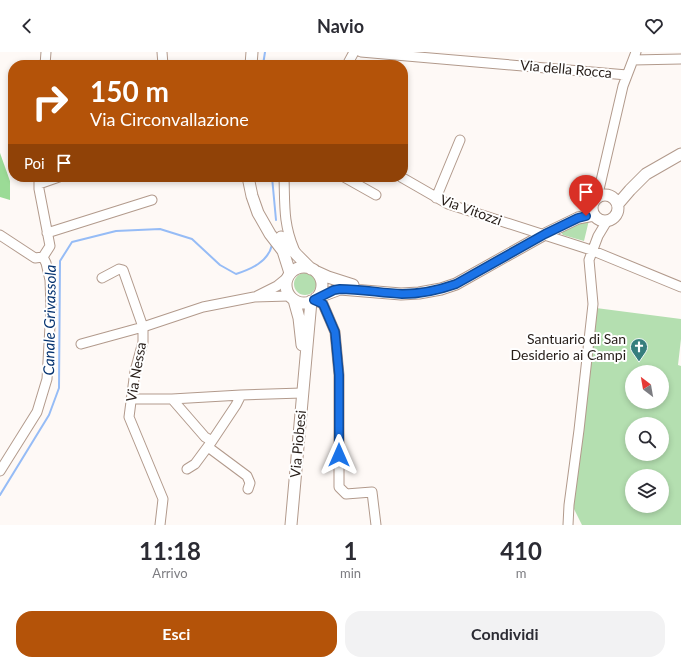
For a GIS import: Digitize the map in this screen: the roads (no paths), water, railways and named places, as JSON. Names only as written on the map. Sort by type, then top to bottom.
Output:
[{"type":"street","name":"Via della Rocca","points":[[361,52],[627,74]]},
{"type":"street","points":[[568,525],[569,505],[593,304],[589,260],[591,250],[598,236],[623,86],[634,56],[681,59]]},
{"type":"street","points":[[436,198],[460,140]]},
{"type":"street","points":[[254,297],[292,298],[300,302],[313,300],[340,289],[367,290],[401,294],[419,293],[451,286],[476,274],[545,234],[630,190],[646,174],[681,154]]},
{"type":"street","name":"Via Vitozzi","points":[[408,181],[448,204],[591,250],[681,287]]},
{"type":"street","points":[[39,182],[50,246],[39,258]]},
{"type":"street","points":[[249,182],[258,213],[270,234],[283,251],[289,275],[286,287],[292,298]]},
{"type":"street","points":[[284,182],[285,222],[297,255]]},
{"type":"street","points":[[353,182],[376,195]]},
{"type":"street","points":[[252,196],[275,230],[297,255],[314,271],[321,283],[321,288],[313,300]]},
{"type":"street","points":[[47,234],[152,200]]},
{"type":"street","points":[[0,235],[46,263],[50,280],[51,308],[47,379],[37,412],[0,471]]},
{"type":"street","points":[[254,297],[277,286],[289,275],[300,268],[314,271],[367,290]]},
{"type":"street","points":[[81,344],[143,327],[123,270],[118,269],[102,278]]},
{"type":"street","name":"Via Nessa","points":[[160,525],[163,499],[129,416],[135,371],[143,342],[143,327],[198,309],[254,297]]},
{"type":"street","name":"Via Piobesi","points":[[292,298],[299,318],[305,362]]},
{"type":"street","points":[[313,300],[323,304],[335,332],[339,375],[339,487],[346,494],[372,492],[376,525]]},
{"type":"street","name":"Via Piobesi","points":[[291,525],[305,362],[313,300]]},
{"type":"street","points":[[131,399],[172,399],[302,393]]},
{"type":"street","points":[[187,468],[195,464],[210,444],[241,395]]},
{"type":"street","points":[[172,399],[210,444],[247,476],[250,483],[248,489]]},
{"type":"waterway","name":"Canale Grivassola","points":[[264,60],[265,52]]},
{"type":"waterway","name":"Canale Grivassola","points":[[272,182],[276,220]]},
{"type":"waterway","name":"Canale Grivassola","points":[[0,495],[49,415],[59,388],[60,261],[72,242],[116,231],[160,229],[192,239],[220,265],[236,274],[253,267],[263,260],[267,256],[272,245]]},
{"type":"place","name":"Santuario di San Desiderio ai Campi","points":[[639,362]]}]
